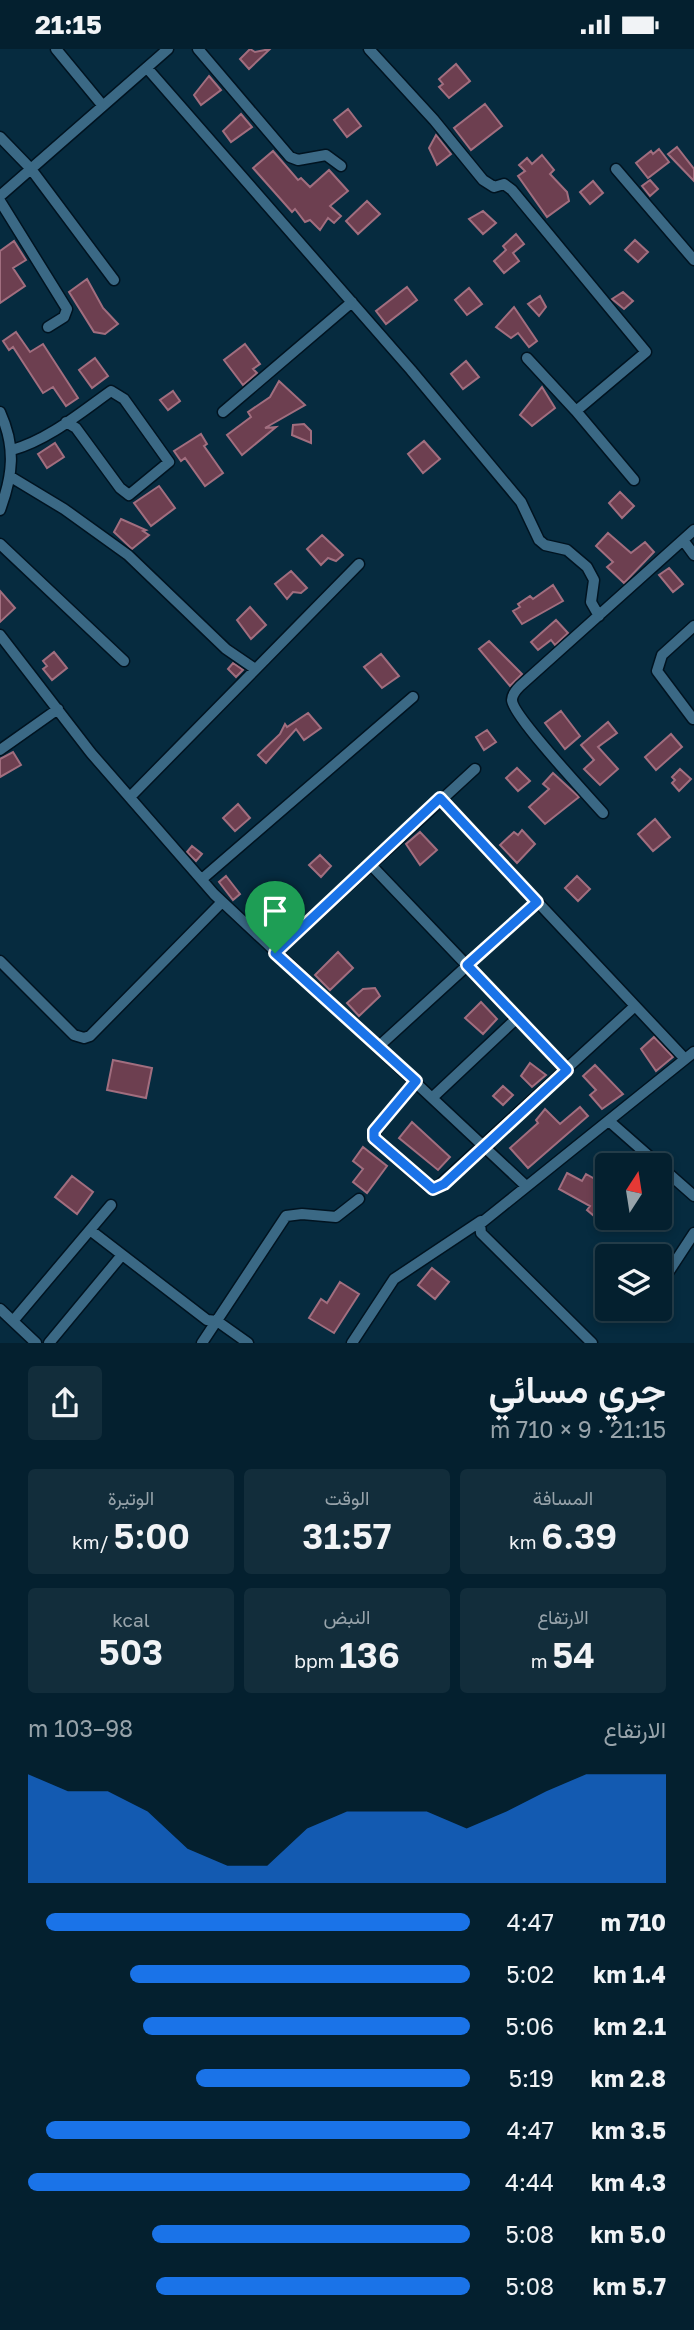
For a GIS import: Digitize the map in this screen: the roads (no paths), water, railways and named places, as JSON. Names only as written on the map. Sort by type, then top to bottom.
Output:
[{"type":"street","points":[[56,49],[103,106]]},
{"type":"street","points":[[48,327],[64,317],[66,308],[0,198],[168,49]]},
{"type":"street","points":[[198,49],[290,157],[298,160],[326,155],[341,166]]},
{"type":"street","points":[[369,49],[486,184],[494,187],[505,184],[512,190],[646,352],[576,411]]},
{"type":"street","points":[[147,68],[352,302],[521,502],[539,540],[545,545],[567,550],[587,567],[594,580],[591,603],[599,616]]},
{"type":"street","points":[[0,137],[31,169],[114,280]]},
{"type":"street","points":[[616,169],[694,260]]},
{"type":"street","points":[[223,412],[352,302]]},
{"type":"street","points":[[527,358],[634,480]]},
{"type":"street","points":[[12,450],[36,443],[66,422],[111,391],[116,392],[169,462],[129,495],[120,488],[76,428],[66,422]]},
{"type":"street","points":[[0,412],[12,450],[11,477],[0,510]]},
{"type":"street","points":[[11,477],[64,509],[128,555],[226,649],[255,669]]},
{"type":"street","points":[[603,813],[526,725],[512,701],[520,686],[694,530]]},
{"type":"street","points":[[683,540],[694,555]]},
{"type":"street","points":[[0,544],[124,661]]},
{"type":"street","points":[[131,796],[359,564]]},
{"type":"street","points":[[693,719],[657,671],[662,655],[694,626]]},
{"type":"street","points":[[0,635],[58,709],[222,902],[526,1186]]},
{"type":"street","points":[[202,879],[413,697]]},
{"type":"street","points":[[0,750],[58,709]]},
{"type":"street","points":[[275,953],[440,798],[475,769]]},
{"type":"street","points":[[440,798],[685,1059]]},
{"type":"street","points":[[370,864],[567,1070]]},
{"type":"street","points":[[0,961],[74,1035],[84,1038],[90,1036],[222,902]]},
{"type":"street","points":[[378,1047],[537,902]]},
{"type":"street","points":[[416,1081],[374,1131],[377,1142],[433,1189],[444,1184],[635,1006]]},
{"type":"street","points":[[433,1097],[517,1018]]},
{"type":"street","points":[[352,1343],[394,1279],[481,1221],[694,1052]]},
{"type":"street","points":[[609,1121],[645,1153]]},
{"type":"street","points":[[672,1177],[694,1196]]},
{"type":"street","points":[[202,1343],[286,1216],[302,1214],[336,1217],[359,1199]]},
{"type":"street","points":[[13,1321],[111,1205]]},
{"type":"street","points":[[481,1221],[481,1233],[592,1343]]},
{"type":"street","points":[[90,1230],[207,1320],[217,1321],[248,1343]]},
{"type":"street","points":[[672,1267],[694,1233]]},
{"type":"street","points":[[49,1343],[122,1255]]},
{"type":"street","points":[[0,1309],[36,1343]]}]
